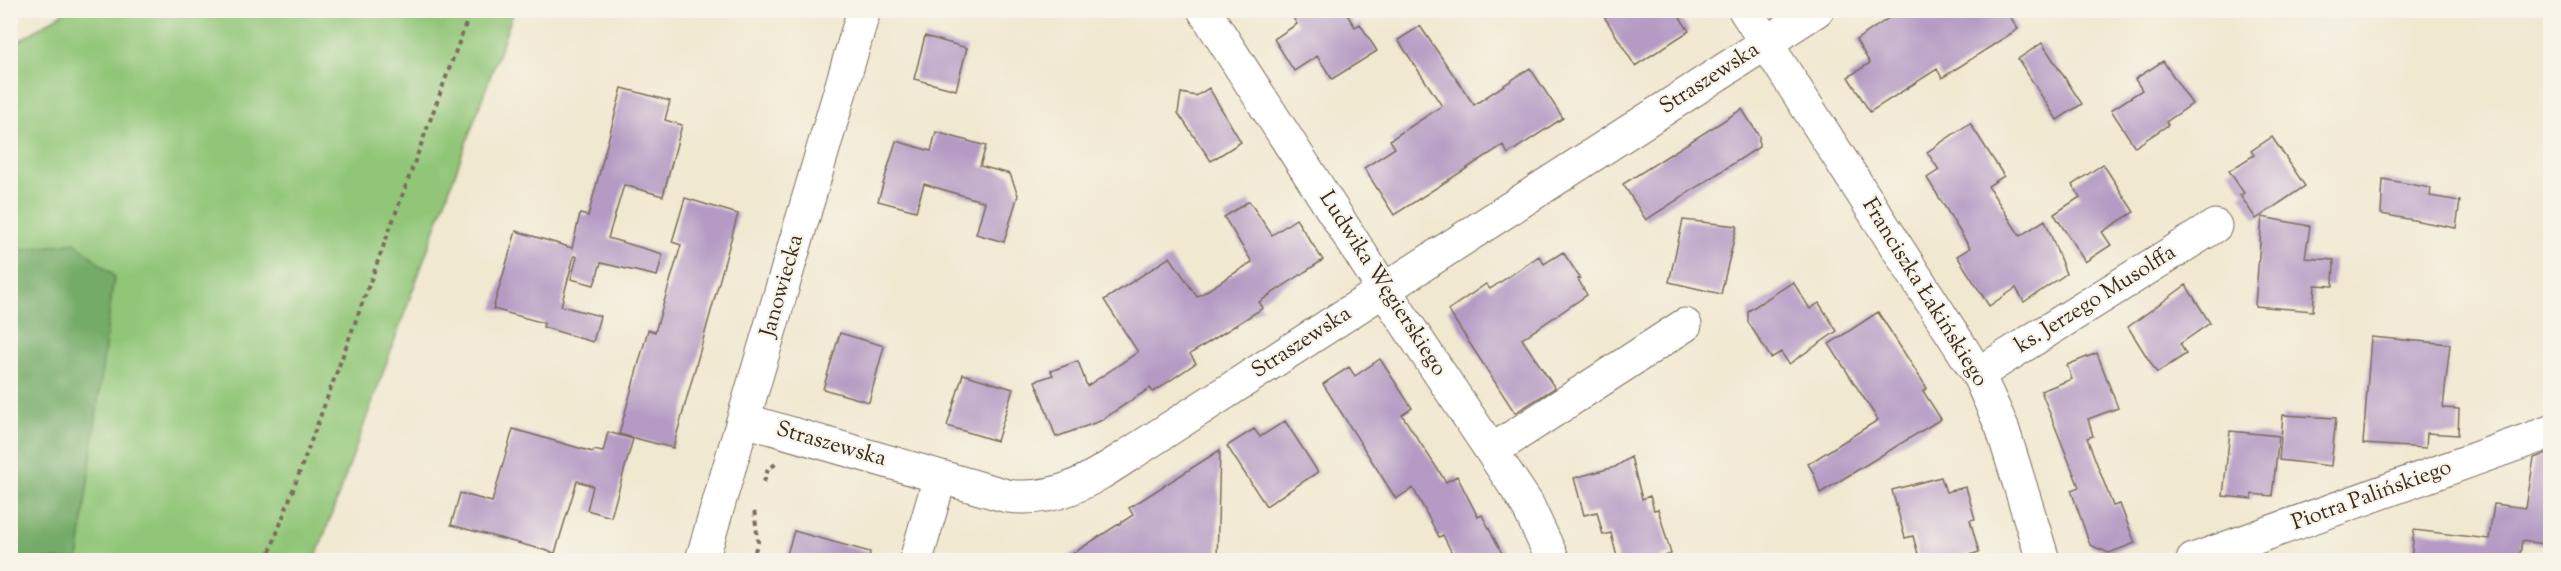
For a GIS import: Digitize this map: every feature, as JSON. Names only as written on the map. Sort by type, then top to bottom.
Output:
[{"type":"street","name":"Janowiecka","points":[[702,561],[864,10]]},
{"type":"street","name":"Ludwika Węgierskiego","points":[[1204,10],[1384,290],[1493,450],[1527,504],[1553,561]]},
{"type":"street","name":"Franciszka Łakińskiego","points":[[1745,10],[1978,374],[2002,427],[2043,561]]},
{"type":"street","name":"Straszewska","points":[[744,420],[1007,496],[1023,498],[1053,495],[1071,489],[1124,458],[1817,10]]},
{"type":"street","name":"ks. Jerzego Musolffa","points":[[1978,374],[2215,226]]},
{"type":"street","points":[[1493,450],[1685,325]]},
{"type":"street","name":"Piotra Palińskiego","points":[[2193,561],[2550,432]]},
{"type":"street","points":[[916,561],[940,477]]},
{"type":"path","points":[[267,561],[471,10]]},
{"type":"green space","points":[[66,11],[514,11],[315,560],[11,560],[11,46]]},
{"type":"green space","points":[[75,242],[114,276],[78,560],[11,560],[11,252]]},
{"type":"building","points":[[1288,10],[1344,10],[1355,27],[1360,24],[1377,51],[1332,79],[1317,56],[1294,71],[1274,39],[1297,24]]},
{"type":"building","points":[[1600,10],[1675,10],[1689,31],[1635,66]]},
{"type":"building","points":[[1901,10],[2006,10],[2018,29],[1942,78],[1937,69],[1870,112],[1848,77],[1870,63],[1856,40]]},
{"type":"building","points":[[1420,26],[1474,105],[1530,68],[1563,118],[1508,154],[1503,145],[1394,215],[1364,168],[1395,148],[1390,140],[1442,106],[1398,40]]},
{"type":"building","points":[[925,36],[967,48],[956,90],[914,79]]},
{"type":"building","points":[[2042,43],[2082,104],[2057,120],[2018,59]]},
{"type":"building","points":[[2163,61],[2192,104],[2166,122],[2168,125],[2135,147],[2111,110],[2142,90],[2135,79]]},
{"type":"building","points":[[622,88],[670,101],[665,120],[682,125],[663,196],[624,185],[608,238],[663,254],[657,276],[601,263],[594,285],[571,279],[577,257],[574,256],[561,306],[600,316],[593,342],[543,327],[544,323],[493,309],[516,231],[572,248],[580,214],[588,216]]},
{"type":"building","points":[[1209,88],[1241,142],[1211,161],[1178,113],[1181,93],[1196,96]]},
{"type":"building","points":[[1742,109],[1759,136],[1759,147],[1646,220],[1623,184]]},
{"type":"building","points":[[1970,123],[2004,176],[1988,186],[2020,236],[2045,220],[2066,274],[2024,302],[2016,288],[1989,306],[1957,256],[1970,248],[1927,178],[1939,170],[1927,152]]},
{"type":"building","points":[[936,132],[986,146],[980,166],[1010,174],[1018,195],[1004,242],[976,234],[985,202],[924,184],[916,211],[878,201],[896,141],[931,151]]},
{"type":"building","points":[[2272,137],[2305,186],[2256,219],[2240,195],[2244,193],[2229,171],[2254,155],[2251,151]]},
{"type":"building","points":[[2103,164],[2134,212],[2102,232],[2111,245],[2085,262],[2054,214],[2080,197],[2072,185]]},
{"type":"building","points":[[2383,179],[2431,188],[2430,196],[2460,201],[2456,228],[2381,214]]},
{"type":"building","points":[[685,198],[738,214],[673,448],[619,434],[648,330],[655,332],[681,245],[672,242]]},
{"type":"building","points":[[1249,201],[1272,235],[1296,219],[1323,260],[1259,302],[1263,308],[1190,354],[1196,363],[1153,392],[1150,388],[1100,421],[1056,437],[1035,381],[1053,375],[1051,371],[1078,361],[1087,386],[1138,352],[1104,300],[1170,257],[1197,297],[1252,262],[1224,217]]},
{"type":"building","points":[[2262,217],[2310,226],[2305,258],[2334,260],[2333,286],[2315,285],[2313,311],[2255,306]]},
{"type":"building","points":[[1683,220],[1737,226],[1721,294],[1669,282]]},
{"type":"building","points":[[1563,252],[1580,278],[1578,279],[1587,295],[1522,339],[1555,388],[1515,413],[1448,310],[1486,284],[1490,289],[1539,256],[1544,264]]},
{"type":"building","points":[[1793,282],[1810,309],[1819,303],[1837,331],[1789,364],[1781,352],[1771,358],[1748,322],[1748,311]]},
{"type":"building","points":[[2186,285],[2210,323],[2180,344],[2186,354],[2157,373],[2128,327]]},
{"type":"building","points":[[1878,312],[1927,388],[1923,391],[1941,419],[1820,493],[1808,464],[1878,420],[1829,344]]},
{"type":"building","points":[[840,333],[884,346],[869,402],[823,389]]},
{"type":"building","points":[[2371,337],[2450,344],[2443,408],[2459,409],[2458,435],[2427,433],[2426,448],[2363,444]]},
{"type":"building","points":[[2097,353],[2118,408],[2088,419],[2093,436],[2087,438],[2113,506],[2120,504],[2135,543],[2109,553],[2090,545],[2071,490],[2079,487],[2041,391],[2072,379],[2067,365]]},
{"type":"building","points":[[1380,359],[1412,408],[1402,415],[1446,482],[1457,476],[1478,517],[1482,515],[1506,561],[1456,561],[1443,535],[1439,537],[1413,488],[1396,499],[1323,384],[1349,367],[1355,376]]},
{"type":"building","points":[[963,374],[1013,389],[997,441],[947,426]]},
{"type":"building","points":[[2283,415],[2336,418],[2331,466],[2279,460]]},
{"type":"building","points":[[1285,421],[1318,472],[1266,506],[1227,446],[1254,429],[1260,437]]},
{"type":"building","points":[[513,429],[593,452],[594,450],[603,452],[608,432],[633,439],[611,517],[587,510],[593,486],[577,481],[555,553],[451,525],[460,493],[492,502]]},
{"type":"building","points":[[2230,431],[2279,436],[2272,496],[2252,494],[2252,499],[2223,496]]},
{"type":"building","points":[[1220,450],[1217,561],[1061,561],[1133,515],[1129,508]]},
{"type":"building","points":[[2550,452],[2550,545],[2522,541],[2519,561],[2411,561],[2414,530],[2489,539],[2494,504],[2526,508],[2534,458]]},
{"type":"building","points":[[1631,457],[1642,499],[1650,496],[1654,510],[1658,509],[1671,554],[1650,561],[1618,561],[1611,533],[1603,535],[1597,512],[1584,515],[1574,478],[1615,467]]},
{"type":"building","points":[[1941,477],[1946,492],[1966,487],[1975,519],[1970,520],[1979,552],[1950,561],[1920,561],[1913,536],[1905,538],[1892,490]]},
{"type":"building","points":[[794,531],[870,552],[869,561],[785,561]]}]
